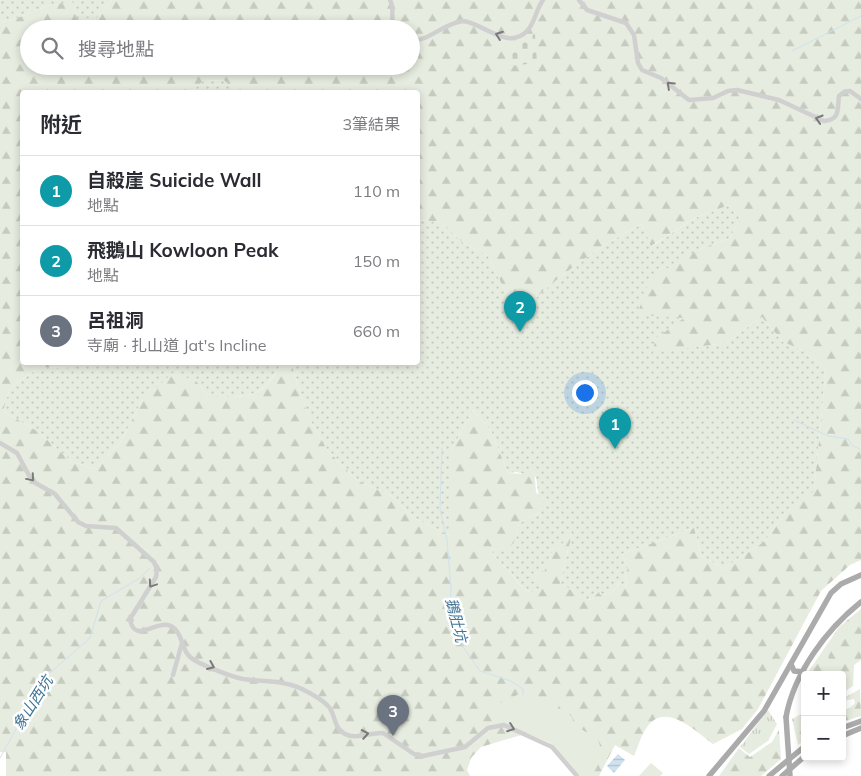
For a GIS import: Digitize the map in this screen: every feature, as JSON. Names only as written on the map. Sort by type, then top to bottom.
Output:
[{"type":"main road","points":[[709,776],[764,711],[831,593],[841,584],[861,575]]},
{"type":"main road","points":[[805,671],[834,627],[861,602]]},
{"type":"main road","points":[[791,666],[796,672],[801,672]]},
{"type":"main road","points":[[790,776],[786,717],[791,696],[801,678]]},
{"type":"main road","points":[[846,726],[861,720]]},
{"type":"main road","points":[[846,734],[861,728]]},
{"type":"main road","points":[[769,776],[801,749]]},
{"type":"main road","points":[[782,776],[801,759]]},
{"type":"street","points":[[390,0],[393,6],[392,20]]},
{"type":"street","points":[[420,40],[439,28],[463,21],[502,37],[518,37],[528,30],[543,0]]},
{"type":"street","points":[[579,0],[587,10],[618,19],[627,24],[634,35],[638,63],[642,70],[661,78],[689,100],[713,98],[728,91],[737,90],[779,100],[824,122],[832,120],[838,114],[839,96],[844,92],[850,91],[861,99]]},
{"type":"street","points":[[0,443],[17,453],[32,481],[55,494],[78,522],[86,526],[116,528],[154,562],[157,568],[156,577],[132,613],[131,623],[140,632],[167,624],[178,633],[191,658]]},
{"type":"street","points":[[173,675],[182,643]]},
{"type":"street","points":[[178,656],[191,658],[238,678],[260,679],[302,689],[328,706],[336,725],[348,735],[383,733],[414,754],[423,756],[465,747],[488,728],[504,725],[552,747],[576,776]]},
{"type":"green space","points":[[0,0],[112,0],[97,18],[77,18],[72,2],[47,6],[7,22],[0,21]]},
{"type":"green space","points":[[112,0],[861,0],[861,560],[850,565],[821,591],[758,709],[742,729],[713,744],[680,721],[663,717],[655,720],[647,727],[634,756],[615,745],[599,776],[581,776],[551,743],[528,733],[481,747],[471,758],[467,770],[470,776],[6,776],[6,752],[0,752],[0,21],[7,22],[47,6],[72,1],[77,18],[97,18]]},
{"type":"green space","points":[[535,34],[537,63],[508,66],[510,42]]},
{"type":"green space","points":[[225,80],[234,90],[193,90],[203,81]]},
{"type":"green space","points":[[729,205],[740,218],[730,238],[697,250],[685,318],[655,339],[654,352],[725,343],[762,317],[783,342],[800,349],[826,368],[814,492],[785,513],[765,541],[723,569],[701,555],[694,528],[622,554],[628,569],[625,573],[627,585],[622,586],[620,582],[610,593],[600,595],[599,593],[592,599],[587,600],[560,583],[572,534],[570,531],[562,545],[554,548],[544,572],[527,575],[544,587],[531,593],[521,585],[491,550],[517,536],[519,523],[541,512],[536,477],[516,472],[508,473],[491,431],[473,410],[451,451],[451,536],[412,517],[392,496],[358,481],[328,451],[309,418],[292,365],[420,365],[420,220],[441,222],[462,242],[488,256],[505,291],[529,304],[583,260],[642,224],[652,246],[695,218]]},
{"type":"green space","points":[[70,365],[281,365],[267,384],[252,394],[234,397],[208,397],[197,382],[142,400],[121,442],[95,469],[71,461],[37,431],[3,411],[10,388],[40,367],[67,368]]},
{"type":"green space","points":[[861,609],[861,660],[854,665],[853,686],[846,690],[846,671],[809,671],[839,627]]},
{"type":"green space","points":[[822,652],[823,655],[828,655],[831,671],[823,671],[820,659]]},
{"type":"green space","points":[[860,689],[861,716],[846,721],[846,709],[855,703],[854,699],[846,700],[846,697]]},
{"type":"green space","points":[[519,694],[530,698],[538,707],[545,705],[552,698],[557,699],[560,703],[557,711],[564,711],[572,717],[574,725],[586,732],[595,733],[598,738],[600,754],[598,765],[592,774],[577,776],[550,743],[504,723],[498,723],[500,718],[495,703],[504,702]]},
{"type":"green space","points":[[768,710],[777,724],[768,741],[749,754],[740,747]]},
{"type":"green space","points":[[801,714],[801,743],[798,745],[792,719]]},
{"type":"green space","points":[[779,730],[781,759],[761,776],[719,776],[739,748],[750,757],[772,742]]},
{"type":"green space","points":[[651,763],[663,773],[660,776],[639,776]]},
{"type":"water","points":[[618,754],[625,760],[614,773],[607,766]]},
{"type":"waterway","points":[[792,51],[861,16]]},
{"type":"waterway","points":[[794,420],[828,436],[848,439],[852,445],[861,450]]},
{"type":"waterway","name":"鵝肚坑","points":[[442,448],[440,509],[447,540],[451,588],[450,604],[462,637],[463,647],[480,671],[511,681],[523,689],[523,695]]},
{"type":"waterway","name":"象山西坑","points":[[0,758],[44,678],[90,638],[101,601],[140,578],[150,568]]},
{"type":"place","name":"飛鵝山 Kowloon Peak","points":[[520,332]]},
{"type":"place","name":"自殺崖 Suicide Wall","points":[[615,449]]},
{"type":"place","name":"呂祖洞","points":[[393,736]]}]
